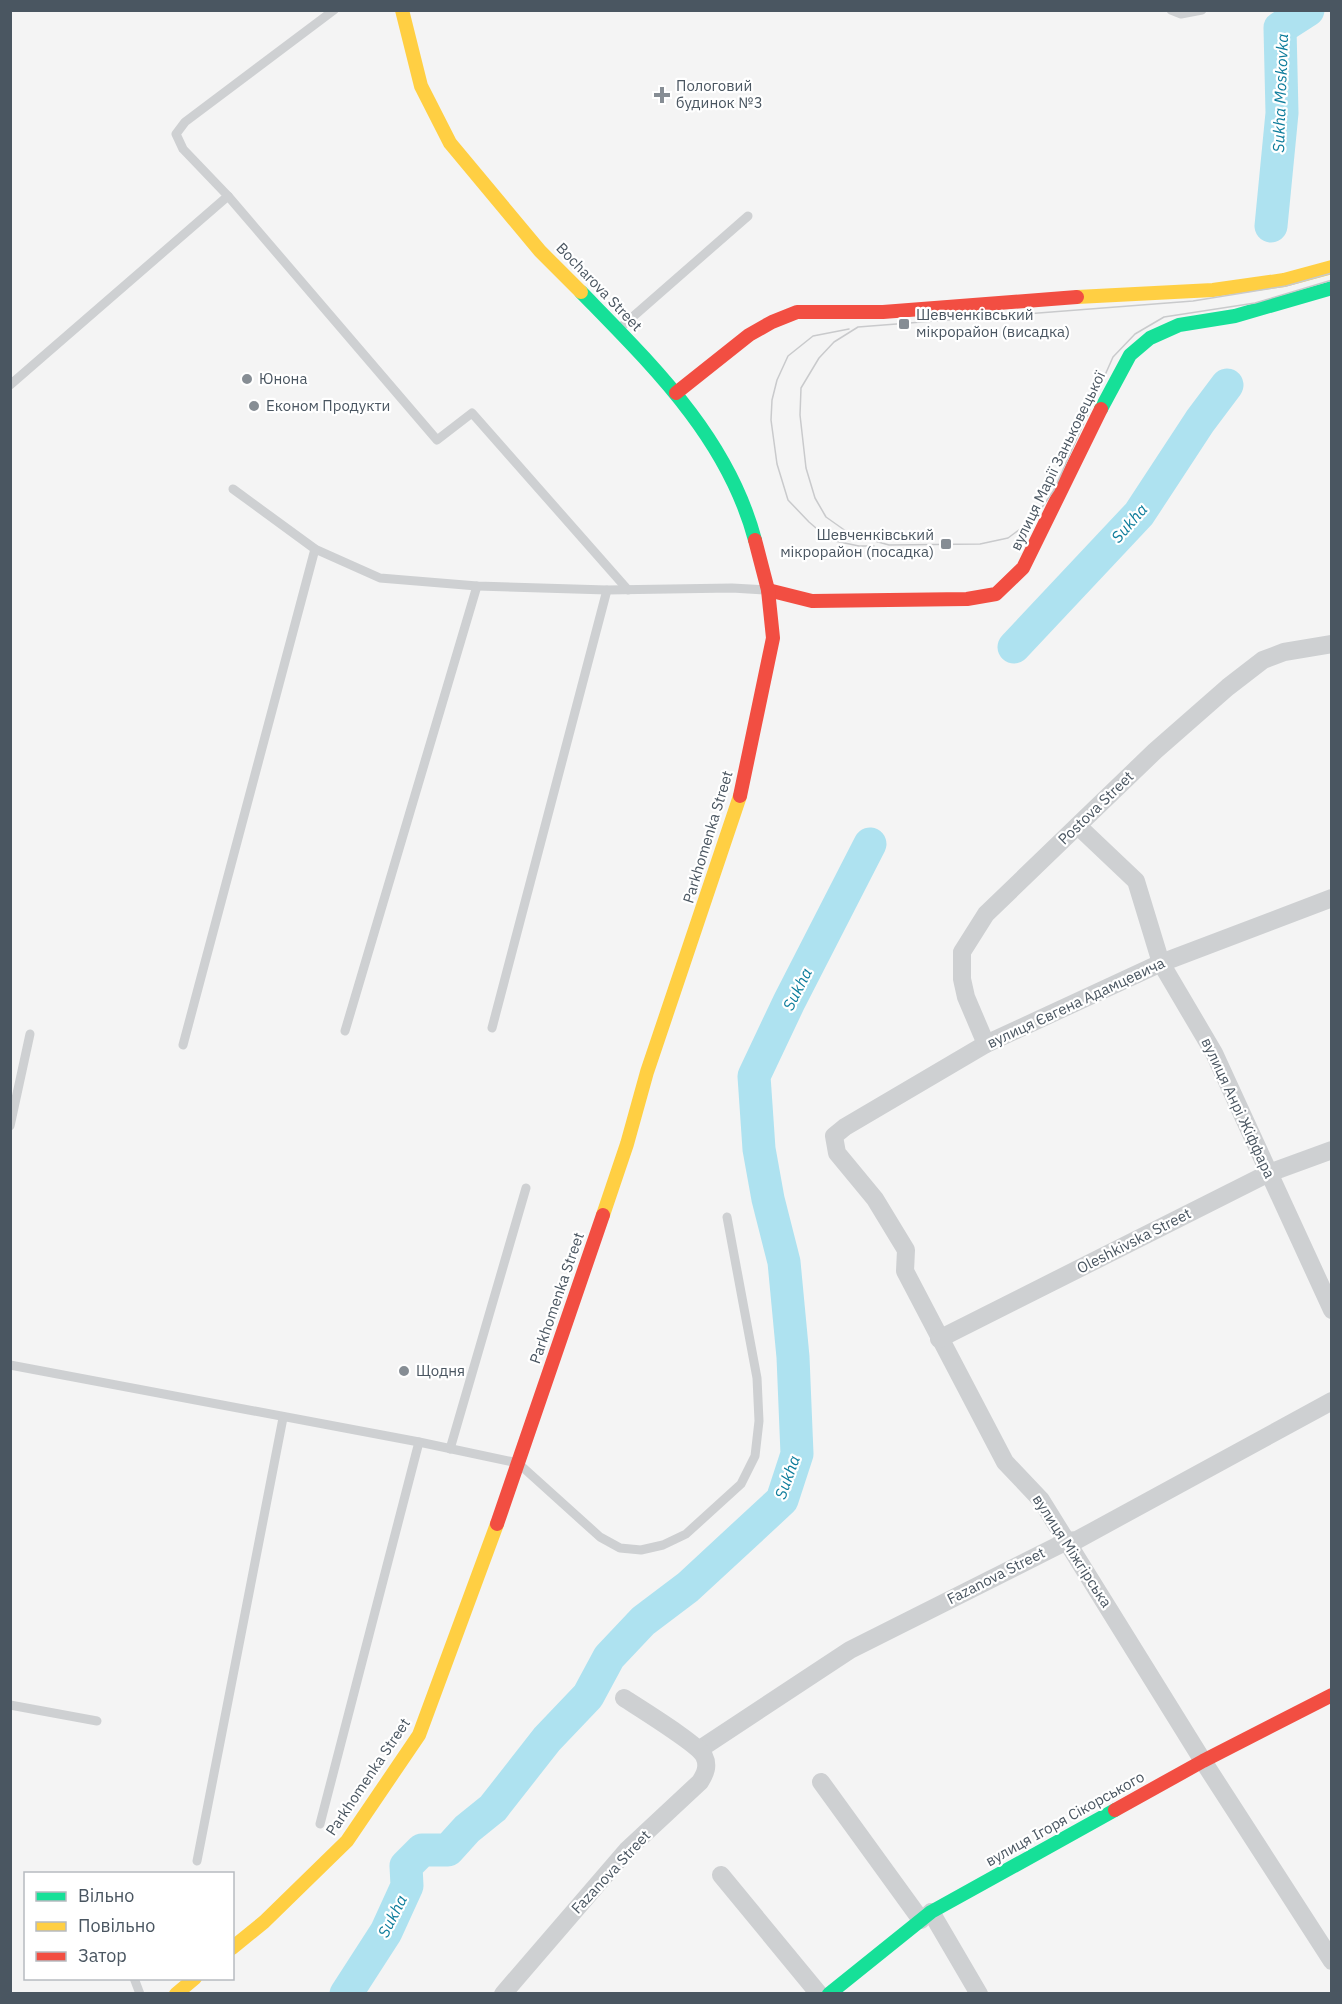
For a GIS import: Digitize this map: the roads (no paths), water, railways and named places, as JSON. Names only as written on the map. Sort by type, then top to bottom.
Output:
[{"type":"street","name":"Bocharova Street","points":[[402,10],[421,86],[450,143],[540,251],[676,393],[707,433],[730,473],[750,521],[768,591]]},
{"type":"street","points":[[676,393],[750,335],[796,312],[883,312],[1079,296],[1213,290],[1284,280],[1332,267]]},
{"type":"street","name":"вулиця Марії Заньковецької","points":[[768,591],[812,601],[967,599],[996,594],[1023,568],[1115,380],[1130,355],[1150,338],[1179,325],[1235,316],[1332,288]]},
{"type":"street","name":"Parkhomenka Street","points":[[234,1946],[264,1922],[347,1841],[419,1735],[479,1576],[518,1463],[627,1144],[647,1072],[738,804],[772,638],[768,591]]},
{"type":"street","name":"Postova Street","points":[[986,1044],[966,997],[962,979],[962,952],[987,914],[1155,751],[1228,687],[1263,660],[1284,652],[1332,644]]},
{"type":"street","name":"вулиця Анрі Жіффара","points":[[1078,826],[1136,881],[1161,963],[1214,1053],[1332,1310]]},
{"type":"street","name":"вулиця Євгена Адамцевича","points":[[834,1136],[845,1127],[986,1044],[1161,963],[1332,898]]},
{"type":"street","name":"вулиця Міжгірська","points":[[834,1136],[837,1153],[875,1199],[906,1250],[905,1271],[939,1340],[1005,1462],[1041,1500],[1203,1761],[1332,1961]]},
{"type":"street","name":"Oleshkivska Street","points":[[939,1340],[1269,1173],[1332,1150]]},
{"type":"street","name":"Fazanova Street","points":[[503,1994],[627,1850],[699,1782],[705,1774],[707,1765],[700,1749],[850,1650],[1066,1541],[1077,1540],[1332,1401]]},
{"type":"street","name":"вулиця Ігоря Сікорського","points":[[829,1994],[926,1916],[1203,1761],[1332,1695]]},
{"type":"street","points":[[624,1698],[700,1749]]},
{"type":"street","points":[[821,1782],[926,1916],[979,1994]]},
{"type":"street","points":[[721,1875],[819,1994]]},
{"type":"street","points":[[176,1994],[193,1980]]},
{"type":"lane","points":[[334,10],[185,122],[176,134],[183,149],[228,196],[437,441],[472,413],[628,590]]},
{"type":"lane","points":[[1171,10],[1181,14],[1202,10]]},
{"type":"lane","points":[[10,385],[228,196]]},
{"type":"lane","points":[[618,330],[748,216]]},
{"type":"lane","points":[[233,489],[315,549],[380,578],[477,586],[607,590],[732,588],[768,591]]},
{"type":"lane","points":[[183,1046],[315,549]]},
{"type":"lane","points":[[345,1031],[477,586]]},
{"type":"lane","points":[[492,1028],[607,590]]},
{"type":"lane","points":[[10,1126],[30,1034]]},
{"type":"lane","points":[[450,1449],[526,1188]]},
{"type":"lane","points":[[10,1365],[419,1442],[518,1463],[600,1537],[620,1548],[641,1550],[663,1545],[686,1534],[741,1484],[755,1456],[759,1420],[757,1378],[726,1217]]},
{"type":"lane","points":[[197,1861],[283,1418]]},
{"type":"lane","points":[[320,1824],[419,1442]]},
{"type":"lane","points":[[10,1705],[97,1721]]},
{"type":"waterway","name":"Sukha Moskovka","points":[[1271,226],[1282,113],[1280,28],[1308,10]]},
{"type":"waterway","name":"Sukha","points":[[1014,647],[1139,514],[1200,421],[1227,385]]},
{"type":"waterway","name":"Sukha","points":[[346,1994],[386,1932],[407,1886],[406,1866],[422,1850],[448,1850],[467,1829],[493,1808],[547,1739],[588,1696],[609,1657],[643,1621],[688,1587],[782,1500],[797,1454],[793,1357],[784,1262],[768,1199],[759,1149],[754,1076],[870,844]]},
{"type":"tram line","points":[[1332,273],[1286,286],[1193,301],[858,327],[834,342],[819,358],[801,388],[800,415],[806,468],[815,498],[826,517],[850,534],[889,545],[980,544],[1008,538],[1034,519],[1054,490],[1113,357],[1135,334],[1164,317],[1255,303],[1332,280]]},
{"type":"tram line","points":[[849,329],[813,336],[788,356],[777,380],[772,400],[771,420],[777,464],[788,500],[830,540],[859,546],[874,546]]},
{"type":"place","name":"Пологовий будинок №3","points":[[662,95]]},
{"type":"place","name":"Шевченківський мікрорайон (висадка)","points":[[904,324]]},
{"type":"place","name":"Юнона","points":[[247,379]]},
{"type":"place","name":"Економ Продукти","points":[[254,406]]},
{"type":"place","name":"Шевченківський мікрорайон (посадка)","points":[[946,544]]},
{"type":"place","name":"Щодня","points":[[404,1371]]}]
